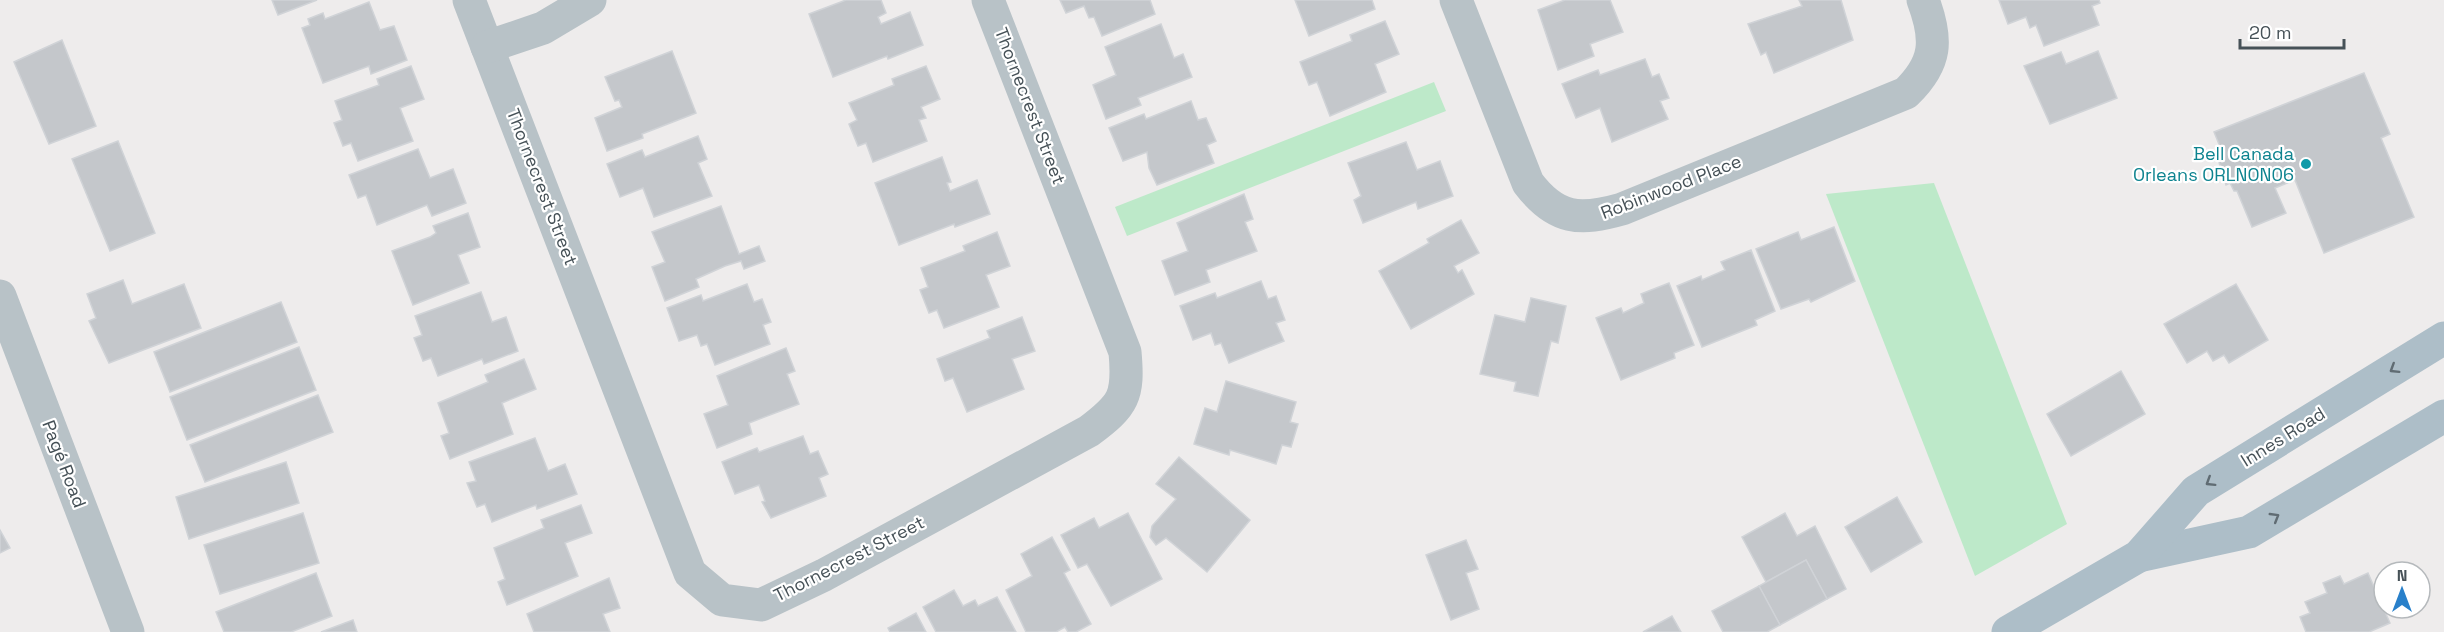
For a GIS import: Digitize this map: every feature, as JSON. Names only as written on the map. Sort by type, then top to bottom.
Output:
[{"type":"main road","name":"Innes Road","points":[[2139,556],[2196,491],[2444,338]]},
{"type":"main road","name":"Innes Road","points":[[2008,632],[2139,556],[2249,532],[2444,416]]},
{"type":"street","name":"Thornecrest Street","points":[[469,0],[690,573],[722,600],[760,605],[824,575],[1089,431],[1107,417],[1123,399],[1127,375],[1125,352],[988,0]]},
{"type":"street","points":[[487,47],[543,27],[590,0]]},
{"type":"street","name":"Robinwood Place","points":[[1456,0],[1528,183],[1542,201],[1562,213],[1592,217],[1622,209],[1906,93],[1922,78],[1931,59],[1934,36],[1923,0]]},
{"type":"street","name":"Pagé Road","points":[[0,296],[128,632]]},
{"type":"green space","points":[[1434,82],[1446,111],[1127,236],[1115,207]]},
{"type":"green space","points":[[1934,183],[2067,524],[1975,576],[1826,194]]},
{"type":"building","points":[[272,0],[317,0],[278,15]]},
{"type":"building","points":[[846,0],[881,0],[886,13],[878,17],[881,24],[910,12],[923,45],[833,77],[809,14]]},
{"type":"building","points":[[1060,0],[1150,0],[1155,14],[1102,36],[1094,17],[1089,18],[1084,6],[1066,13]]},
{"type":"building","points":[[1295,0],[1372,0],[1375,9],[1309,36]]},
{"type":"building","points":[[1565,0],[1610,0],[1623,32],[1590,44],[1594,56],[1558,70],[1538,10]]},
{"type":"building","points":[[1799,0],[1841,0],[1853,40],[1774,73],[1766,52],[1761,55],[1748,24],[1802,6]]},
{"type":"building","points":[[1999,0],[2099,0],[2100,3],[2092,6],[2099,25],[2044,46],[2036,25],[2030,28],[2026,17],[2008,24]]},
{"type":"building","points":[[369,2],[380,30],[394,26],[407,60],[371,74],[369,66],[323,83],[302,28],[310,25],[308,19],[323,13],[325,19]]},
{"type":"building","points":[[1385,21],[1399,54],[1375,64],[1386,92],[1330,116],[1317,82],[1309,85],[1300,62],[1352,41],[1350,35]]},
{"type":"building","points":[[1161,24],[1174,58],[1183,54],[1192,77],[1138,98],[1141,105],[1106,119],[1093,85],[1116,75],[1105,47]]},
{"type":"building","points":[[62,40],[96,126],[49,144],[14,62]]},
{"type":"building","points":[[672,51],[696,113],[642,134],[643,138],[607,151],[595,118],[622,107],[619,100],[615,101],[605,77]]},
{"type":"building","points":[[2098,51],[2117,98],[2050,124],[2024,66],[2061,52],[2066,64]]},
{"type":"building","points":[[1645,59],[1652,77],[1659,74],[1669,98],[1660,101],[1668,119],[1612,142],[1600,108],[1576,118],[1562,84],[1598,70],[1600,75]]},
{"type":"building","points":[[411,66],[424,99],[400,108],[413,141],[358,161],[351,143],[343,146],[334,123],[342,120],[335,101],[379,85],[377,79]]},
{"type":"building","points":[[926,66],[940,99],[921,107],[926,118],[919,120],[927,141],[873,162],[866,143],[858,146],[849,124],[857,120],[849,103],[894,85],[892,79]]},
{"type":"building","name":"Bell Canada Orleans ORLNON06","points":[[2364,73],[2390,134],[2381,138],[2414,217],[2324,253],[2295,180],[2275,188],[2286,213],[2252,227],[2237,191],[2234,191],[2230,183],[2226,185],[2217,156],[2223,154],[2214,132]]},
{"type":"building","points":[[1191,101],[1198,120],[1206,118],[1216,141],[1207,145],[1214,163],[1157,185],[1149,168],[1147,152],[1123,161],[1109,128],[1144,114],[1146,119]]},
{"type":"building","points":[[698,136],[707,159],[698,163],[712,196],[654,217],[643,188],[620,197],[607,164],[642,150],[645,157]]},
{"type":"building","points":[[118,141],[155,233],[110,251],[72,159]]},
{"type":"building","points":[[1406,142],[1417,170],[1440,161],[1453,196],[1418,209],[1416,202],[1363,223],[1354,200],[1361,196],[1348,163]]},
{"type":"building","points":[[418,149],[430,178],[453,169],[466,203],[432,216],[427,205],[377,225],[366,195],[358,198],[349,175]]},
{"type":"building","points":[[942,157],[951,182],[947,183],[950,191],[977,180],[990,214],[955,227],[954,224],[899,245],[875,183]]},
{"type":"building","points":[[1244,194],[1253,219],[1245,222],[1257,251],[1206,270],[1210,282],[1175,295],[1162,261],[1188,251],[1177,223]]},
{"type":"building","points":[[721,206],[739,254],[759,246],[765,261],[744,269],[741,261],[725,266],[696,279],[699,287],[665,301],[652,267],[665,262],[652,232]]},
{"type":"building","points":[[468,213],[480,247],[458,255],[469,283],[413,305],[392,251],[430,237],[436,233],[433,226]]},
{"type":"building","points":[[1461,220],[1479,253],[1454,266],[1458,273],[1462,270],[1474,294],[1411,329],[1379,271],[1429,243],[1427,239]]},
{"type":"building","points":[[1834,227],[1855,281],[1811,302],[1809,299],[1781,309],[1756,249],[1798,232],[1801,240]]},
{"type":"building","points":[[997,232],[1010,266],[986,275],[999,307],[944,328],[937,310],[929,313],[920,290],[928,287],[921,268],[965,251],[963,246]]},
{"type":"building","points":[[1751,250],[1775,311],[1755,320],[1757,325],[1702,347],[1677,286],[1701,276],[1702,280],[1725,270],[1721,262]]},
{"type":"building","points":[[123,280],[132,304],[184,284],[201,328],[109,363],[89,321],[96,318],[87,294]]},
{"type":"building","points":[[1261,281],[1268,299],[1276,296],[1285,320],[1276,323],[1284,341],[1229,363],[1221,343],[1215,345],[1211,333],[1193,340],[1180,306],[1215,293],[1217,298]]},
{"type":"building","points":[[1669,283],[1694,345],[1674,353],[1675,358],[1621,380],[1596,318],[1621,308],[1623,313],[1644,303],[1641,294]]},
{"type":"building","points":[[747,284],[754,302],[762,299],[771,322],[763,325],[770,344],[715,365],[707,344],[701,346],[697,335],[679,341],[667,308],[701,295],[703,301]]},
{"type":"building","points":[[2236,284],[2268,340],[2229,363],[2224,355],[2213,361],[2207,351],[2187,363],[2164,324]]},
{"type":"building","points":[[481,292],[492,322],[506,317],[518,351],[484,364],[482,359],[438,376],[431,358],[423,361],[414,338],[422,335],[415,316]]},
{"type":"building","points":[[1531,298],[1566,306],[1558,343],[1551,341],[1538,396],[1514,391],[1516,382],[1480,374],[1495,315],[1525,322]]},
{"type":"building","points":[[281,302],[297,342],[170,392],[154,352]]},
{"type":"building","points":[[1022,317],[1035,351],[1012,359],[1024,389],[967,412],[953,378],[945,381],[937,359],[990,338],[987,331]]},
{"type":"building","points":[[299,347],[316,390],[187,440],[170,397]]},
{"type":"building","points":[[786,348],[795,371],[787,374],[799,404],[749,423],[752,434],[717,448],[704,414],[728,405],[717,376]]},
{"type":"building","points":[[524,359],[536,389],[502,403],[513,434],[450,459],[441,436],[449,433],[438,403],[488,382],[485,375]]},
{"type":"building","points":[[2121,371],[2145,414],[2071,456],[2047,414]]},
{"type":"building","points":[[1226,381],[1296,402],[1290,422],[1298,424],[1291,447],[1282,445],[1276,464],[1230,450],[1229,455],[1194,444],[1205,408],[1217,412]]},
{"type":"building","points":[[318,395],[333,432],[205,482],[190,445]]},
{"type":"building","points":[[803,436],[810,454],[818,451],[828,474],[819,478],[826,496],[771,518],[762,502],[765,501],[759,485],[735,494],[722,462],[757,448],[759,452]]},
{"type":"building","points":[[535,438],[548,471],[565,464],[577,494],[537,509],[536,505],[492,522],[485,504],[477,507],[467,483],[476,481],[469,462]]},
{"type":"building","points":[[1179,457],[1250,520],[1207,572],[1166,538],[1156,545],[1150,537],[1152,526],[1176,499],[1156,484]]},
{"type":"building","points":[[286,462],[299,503],[189,539],[176,497]]},
{"type":"building","points":[[1897,497],[1922,542],[1871,572],[1845,527]]},
{"type":"building","points":[[581,505],[592,533],[565,543],[578,576],[507,605],[498,582],[505,579],[494,548],[544,528],[541,520]]},
{"type":"building","points":[[303,513],[319,563],[220,594],[204,545]]},
{"type":"building","points":[[1128,513],[1162,579],[1111,606],[1087,564],[1078,568],[1061,535],[1094,518],[1099,528]]},
{"type":"building","points":[[1785,513],[1797,536],[1815,526],[1846,589],[1827,599],[1806,560],[1766,582],[1742,537]]},
{"type":"building","points":[[0,530],[10,548],[0,553]]},
{"type":"building","points":[[1052,537],[1070,570],[1064,573],[1091,624],[1076,632],[1068,632],[1065,627],[1056,632],[1026,632],[1006,590],[1032,576],[1021,554]]},
{"type":"building","points":[[1466,540],[1478,569],[1466,573],[1479,609],[1451,620],[1426,555]]},
{"type":"building","points":[[1806,560],[1827,599],[1780,625],[1759,586]]},
{"type":"building","points":[[316,573],[332,616],[291,632],[224,632],[216,612]]},
{"type":"building","points":[[2368,573],[2372,582],[2372,620],[2389,620],[2390,623],[2369,632],[2306,632],[2300,617],[2310,613],[2305,602],[2327,593],[2323,583],[2340,576],[2344,584]]},
{"type":"building","points":[[609,578],[620,608],[603,614],[610,632],[534,632],[527,614]]},
{"type":"building","points":[[1759,586],[1780,625],[1767,632],[1723,632],[1712,611]]},
{"type":"building","points":[[954,590],[963,606],[975,600],[978,606],[997,597],[1016,632],[936,632],[923,607]]},
{"type":"building","points":[[916,613],[926,632],[890,632],[888,628]]},
{"type":"building","points":[[1672,616],[1681,632],[1643,632]]},
{"type":"building","points":[[353,620],[357,632],[321,632]]},
{"type":"place","name":"Bell Canada Orleans ORLNON06","points":[[2306,164]]}]
